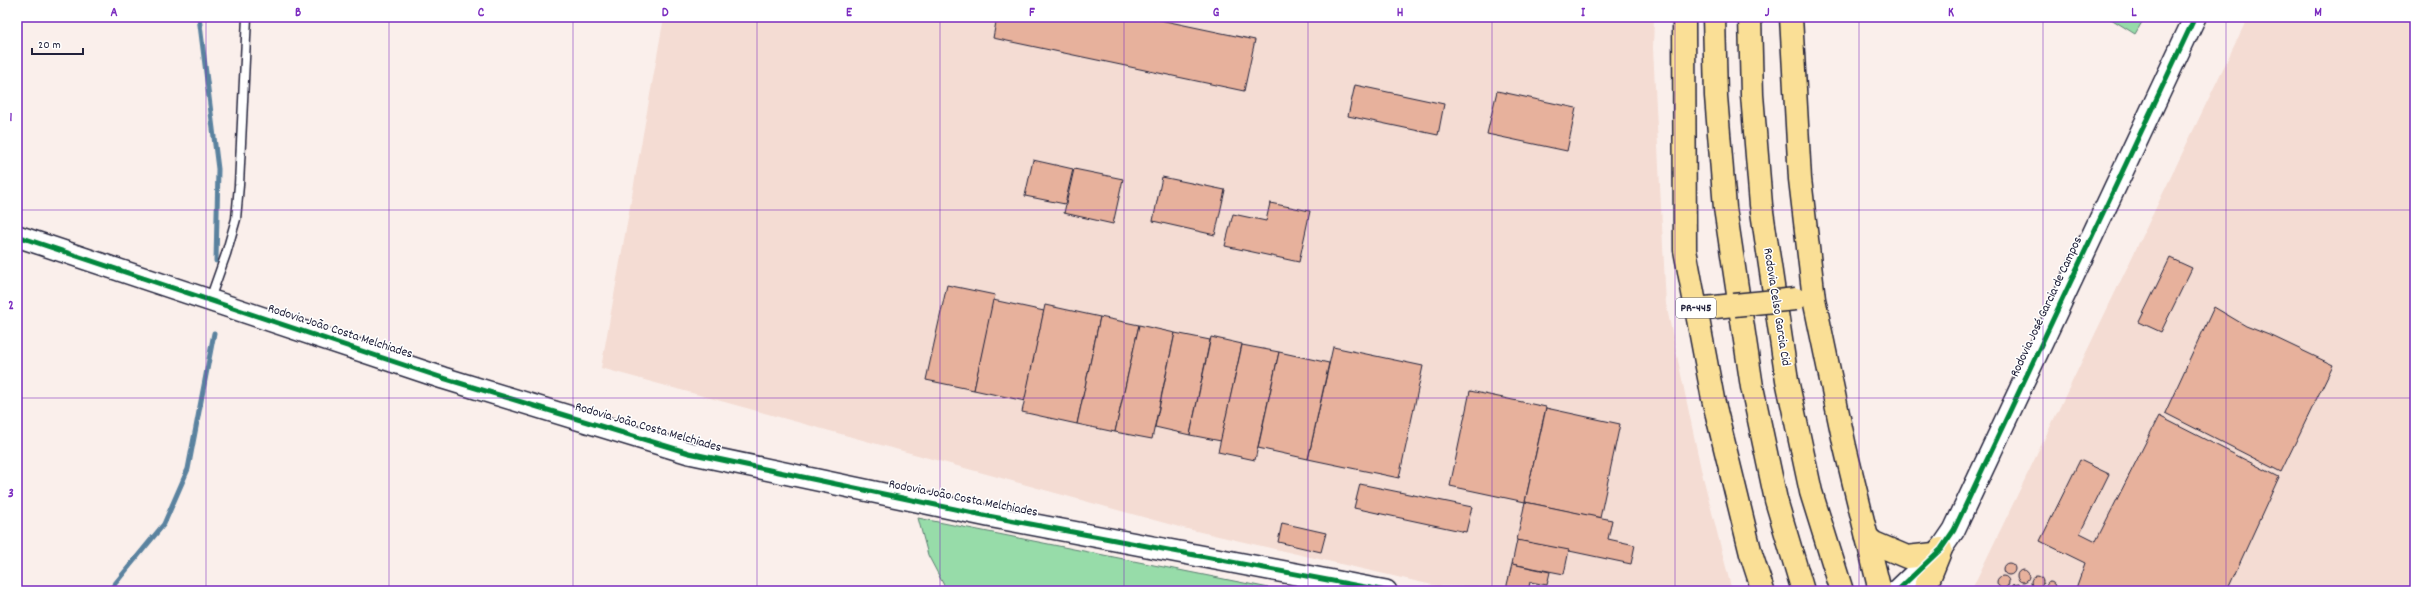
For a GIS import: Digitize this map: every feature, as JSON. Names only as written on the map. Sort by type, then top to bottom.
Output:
[{"type":"highway","name":"PR-445","points":[[1684,17],[1685,250],[1713,399],[1751,554],[1763,591]]},
{"type":"highway","points":[[1714,17],[1716,96],[1725,208],[1752,387],[1776,500],[1803,591]]},
{"type":"highway","name":"Rodovia Celso Garcia Cid","points":[[1750,17],[1752,95],[1761,205],[1787,380],[1811,492],[1842,591]]},
{"type":"highway","points":[[1791,17],[1805,299],[1880,591]]},
{"type":"highway","points":[[1696,309],[1805,299]]},
{"type":"highway","points":[[1867,537],[1874,543],[1907,557],[1937,552],[1924,591]]},
{"type":"street","name":"Rodovia José Garcia de Campos","points":[[1896,591],[1937,552],[1954,530],[2195,17]]},
{"type":"street","name":"Rodovia João Costa Melchiades","points":[[17,236],[443,378],[689,454],[988,516],[1386,591]]},
{"type":"lane","points":[[209,300],[226,254],[236,219],[240,185],[247,17]]},
{"type":"shaded area","points":[[664,17],[1654,17],[1653,48],[1666,304],[1701,469],[1732,591],[1589,591],[1437,586],[1183,528],[601,368]]},
{"type":"shaded area","points":[[2248,17],[2415,17],[2415,591],[1971,591]]},
{"type":"green space","points":[[2108,17],[2145,17],[2135,34]]},
{"type":"green space","points":[[918,518],[1284,591],[947,591],[928,555]]},
{"type":"building","points":[[997,17],[1146,17],[1255,40],[1244,91],[993,38]]},
{"type":"building","points":[[1355,85],[1444,104],[1438,135],[1348,116]]},
{"type":"building","points":[[1497,91],[1576,108],[1567,151],[1487,134]]},
{"type":"building","points":[[1033,160],[1073,169],[1065,204],[1025,196]]},
{"type":"building","points":[[1074,169],[1123,179],[1113,224],[1064,213]]},
{"type":"building","points":[[1162,177],[1225,190],[1215,235],[1153,221]]},
{"type":"building","points":[[1270,203],[1310,211],[1299,262],[1225,246],[1233,214],[1266,221]]},
{"type":"building","points":[[2170,258],[2192,268],[2161,332],[2139,322]]},
{"type":"building","points":[[947,285],[995,295],[974,390],[926,380]]},
{"type":"building","points":[[993,300],[1044,311],[1025,401],[974,390]]},
{"type":"building","points":[[1045,305],[1100,317],[1077,424],[1022,412]]},
{"type":"building","points":[[2214,307],[2246,326],[2274,337],[2333,365],[2281,472],[2165,413]]},
{"type":"building","points":[[1100,317],[1139,325],[1115,432],[1077,424]]},
{"type":"building","points":[[1139,325],[1175,333],[1152,439],[1115,432]]},
{"type":"building","points":[[1175,333],[1210,340],[1190,435],[1155,427]]},
{"type":"building","points":[[1211,337],[1242,344],[1221,441],[1190,435]]},
{"type":"building","points":[[1242,345],[1279,352],[1255,460],[1218,452]]},
{"type":"building","points":[[1333,347],[1423,366],[1399,478],[1308,459]]},
{"type":"building","points":[[1279,352],[1329,363],[1308,459],[1258,448]]},
{"type":"building","points":[[1470,391],[1546,407],[1525,502],[1450,486]]},
{"type":"building","points":[[1546,408],[1620,424],[1600,518],[1525,502]]},
{"type":"building","points":[[2159,416],[2279,477],[2227,591],[2075,591],[2085,563],[2040,541],[2080,460],[2109,474],[2080,533],[2096,541]]},
{"type":"building","points":[[1360,484],[1472,507],[1466,532],[1354,508]]},
{"type":"building","points":[[1525,502],[1612,520],[1608,539],[1635,545],[1631,564],[1517,540]]},
{"type":"building","points":[[1282,523],[1326,533],[1321,552],[1278,542]]},
{"type":"building","points":[[1517,540],[1569,550],[1564,574],[1512,564]]},
{"type":"building","points":[[2009,563],[2013,565],[2015,569],[2013,573],[2009,575],[2005,573],[2003,569],[2005,565]]},
{"type":"building","points":[[1512,564],[1550,572],[1547,585],[1530,582],[1528,591],[1506,589]]},
{"type":"building","points":[[2023,570],[2027,572],[2029,576],[2027,580],[2023,582],[2019,580],[2017,576],[2019,572]]},
{"type":"building","points":[[2003,576],[2007,578],[2009,582],[2007,586],[2003,588],[1999,586],[1997,582],[1999,578]]},
{"type":"building","points":[[2037,576],[2041,578],[2043,582],[2041,586],[2037,588],[2033,586],[2031,582],[2033,578]]},
{"type":"building","points":[[2048,582],[2052,582],[2054,583],[2054,591],[2048,592],[2045,589],[2045,585]]},
{"type":"building","points":[[2019,584],[2023,591],[2011,591],[2013,585]]},
{"type":"waterway","points":[[199,17],[218,169],[216,261]]},
{"type":"waterway","points":[[109,591],[164,524],[188,469],[214,333]]},
{"type":"cycle path","points":[[1897,591],[1941,549],[1954,530],[2195,17]]},
{"type":"cycle path","points":[[17,236],[443,378],[689,453],[988,516],[1386,591]]}]
